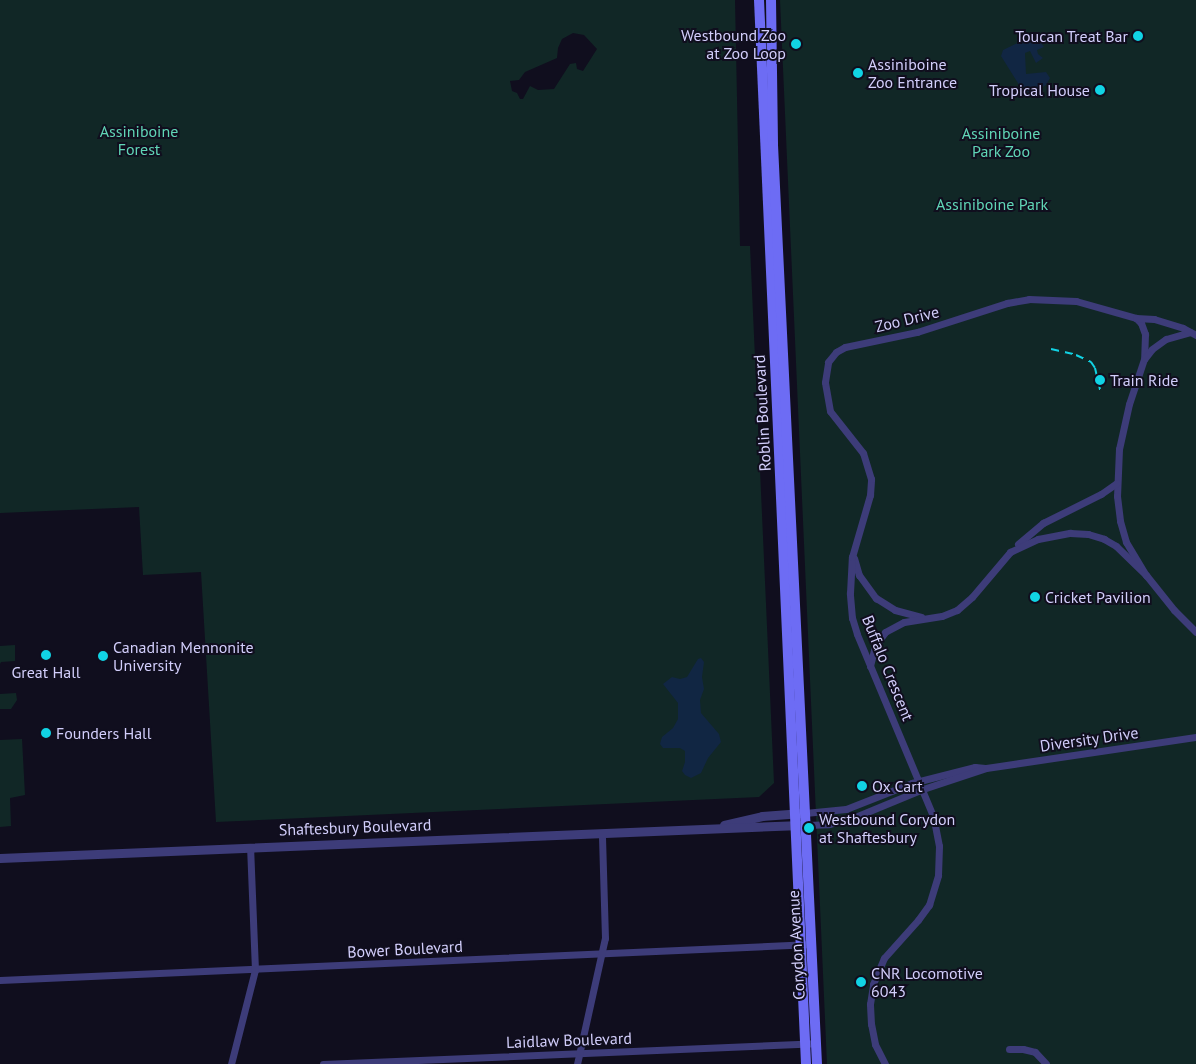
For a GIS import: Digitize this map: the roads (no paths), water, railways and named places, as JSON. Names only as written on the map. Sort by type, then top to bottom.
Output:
[{"type":"main road","name":"Roblin Boulevard","points":[[759,0],[800,813]]},
{"type":"main road","name":"Roblin Boulevard","points":[[771,0],[773,145],[800,825]]},
{"type":"main road","name":"Corydon Avenue","points":[[800,825],[811,944],[817,1064]]},
{"type":"main road","name":"Corydon Avenue","points":[[800,825],[800,944],[806,1064]]},
{"type":"street","name":"Zoo Drive","points":[[853,552],[870,495],[871,479],[863,453],[836,421],[828,405],[825,375],[828,362],[836,352],[851,346],[939,326],[993,307],[1029,298],[1076,301],[1136,318],[1154,319],[1193,334]]},
{"type":"street","points":[[1136,318],[1141,323],[1145,334],[1144,359],[1121,434],[1117,509],[1122,532],[1146,575]]},
{"type":"street","points":[[1144,359],[1152,349],[1166,339],[1180,334],[1193,334]]},
{"type":"street","points":[[870,666],[875,646],[885,632],[904,622],[942,616],[965,604],[1010,552],[1044,523],[1101,494],[1117,483]]},
{"type":"street","points":[[1010,552],[1028,542],[1051,535],[1088,534],[1116,546],[1146,575],[1174,610],[1196,632]]},
{"type":"street","points":[[853,552],[859,575],[876,598],[895,610],[925,619]]},
{"type":"street","name":"Buffalo Crescent","points":[[853,552],[850,579],[851,611],[857,634],[923,789],[935,824],[940,863],[936,884],[928,906],[884,958],[875,975],[871,993],[870,1014],[875,1044],[884,1064]]},
{"type":"street","name":"Diversity Drive","points":[[800,825],[829,824],[855,817],[923,789],[986,768],[1196,737]]},
{"type":"street","name":"Diversity Drive","points":[[800,813],[846,809],[919,781],[974,767],[986,768]]},
{"type":"street","name":"Shaftesbury Boulevard","points":[[711,828],[762,816],[800,813]]},
{"type":"street","name":"Shaftesbury Boulevard","points":[[0,858],[800,825]]},
{"type":"street","points":[[577,1064],[605,938],[602,834]]},
{"type":"street","points":[[231,1064],[254,970],[250,847]]},
{"type":"street","name":"Bower Boulevard","points":[[0,980],[811,944]]},
{"type":"street","name":"Laidlaw Boulevard","points":[[323,1064],[816,1044]]},
{"type":"street","points":[[1009,1049],[1023,1048],[1034,1052],[1046,1064]]},
{"type":"water","points":[[1030,37],[1038,39],[1044,47],[1037,50],[1038,54],[1043,58],[1036,63],[1030,51],[1025,53],[1026,74],[1046,72],[1050,78],[1046,85],[1031,94],[1021,88],[1001,56],[1003,50]]},
{"type":"water","points":[[701,658],[704,662],[702,677],[704,689],[700,700],[701,713],[719,734],[721,742],[708,758],[701,773],[691,778],[682,771],[685,762],[685,751],[680,748],[663,748],[660,744],[662,737],[673,728],[678,719],[678,703],[663,684],[672,677],[680,679],[687,677],[698,659]]},
{"type":"railway","points":[[1051,349],[1076,355],[1091,362],[1095,368],[1101,393]]},
{"type":"place","name":"Toucan Treat Bar","points":[[1138,36]]},
{"type":"place","name":"Westbound Zoo at Zoo Loop","points":[[796,44]]},
{"type":"place","name":"Assiniboine Zoo Entrance","points":[[858,73]]},
{"type":"place","name":"Tropical House","points":[[1100,90]]},
{"type":"place","name":"Train Ride","points":[[1100,380]]},
{"type":"place","name":"Cricket Pavilion","points":[[1035,597]]},
{"type":"place","name":"Great Hall","points":[[46,655]]},
{"type":"place","name":"Canadian Mennonite University","points":[[103,656]]},
{"type":"place","name":"Founders Hall","points":[[46,733]]},
{"type":"place","name":"Ox Cart","points":[[862,786]]},
{"type":"place","name":"Westbound Corydon at Shaftesbury","points":[[809,828]]},
{"type":"place","name":"CNR Locomotive 6043","points":[[861,982]]},
{"type":"park label","name":"Assiniboine Forest","points":[[139,140]]},
{"type":"park label","name":"Assiniboine Park Zoo","points":[[1001,142]]},
{"type":"park label","name":"Assiniboine Park","points":[[992,204]]}]
